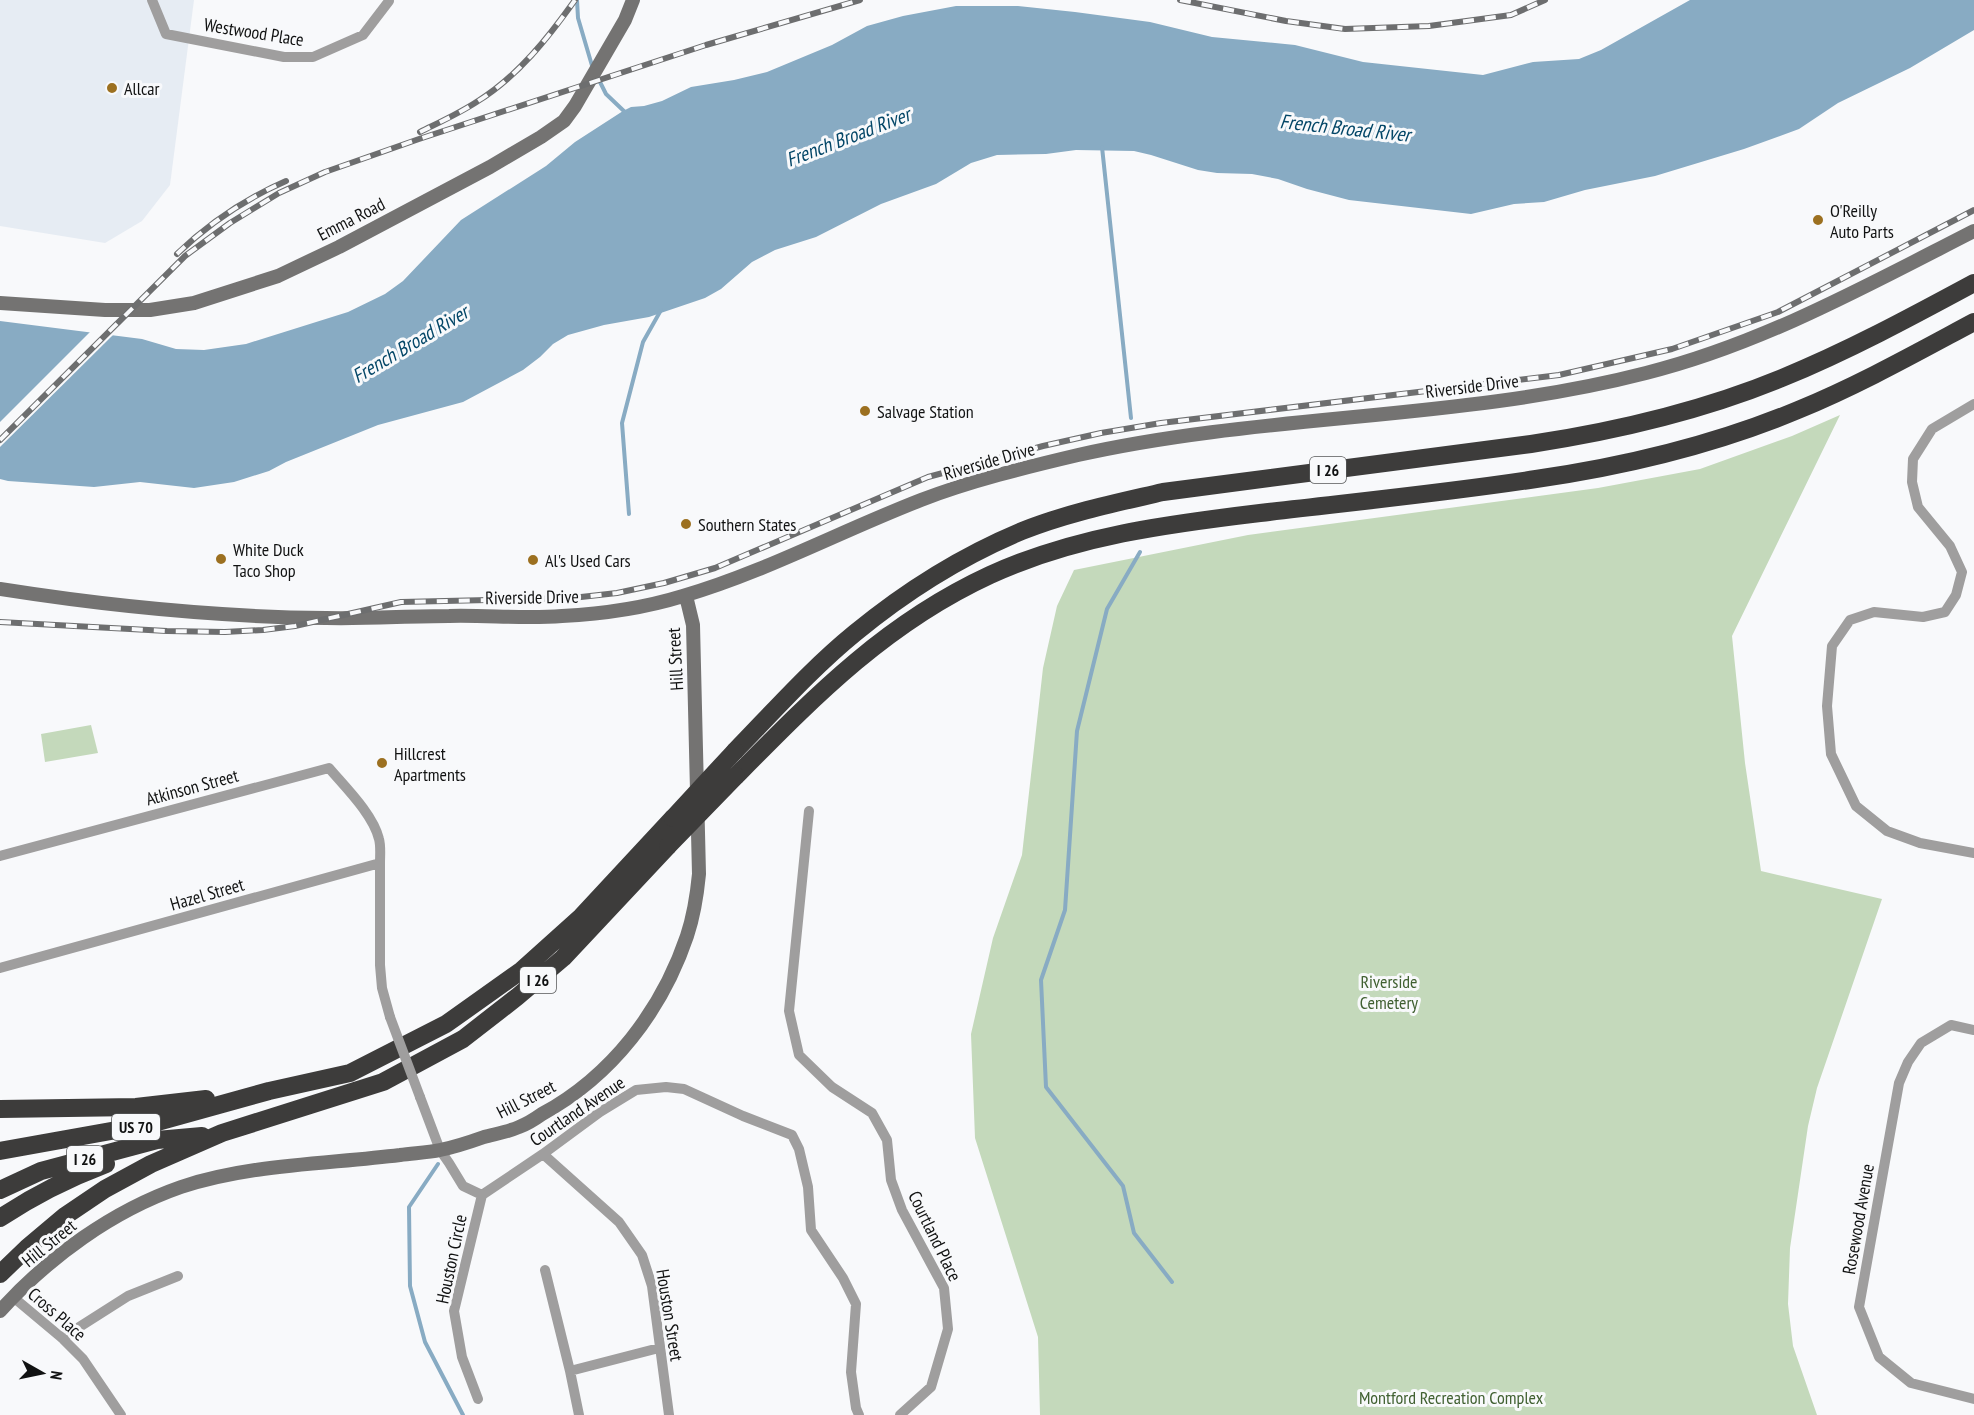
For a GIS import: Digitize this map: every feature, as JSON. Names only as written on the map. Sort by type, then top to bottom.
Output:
[{"type":"highway","name":"I 26","points":[[0,1109],[136,1107],[199,1100],[252,1089],[270,1091],[350,1073],[446,1024],[522,970],[581,917],[735,751],[801,683],[853,634],[893,603],[932,578],[977,552],[1023,531],[1105,505],[1163,492],[1542,442],[1636,424],[1694,409],[1781,379],[1896,324],[1974,283]]},
{"type":"highway","name":"I 26","points":[[0,1190],[41,1171],[157,1140],[222,1133],[383,1082],[463,1039],[563,958],[668,846],[815,697],[897,629],[946,598],[990,575],[1034,558],[1088,542],[1161,526],[1535,479],[1643,459],[1702,444],[1797,411],[1892,366],[1974,322]]},
{"type":"highway","name":"US 70","points":[[0,1151],[150,1124],[270,1091]]},
{"type":"highway","points":[[0,1274],[65,1216],[105,1189],[151,1164],[222,1133]]},
{"type":"highway","name":"US 70","points":[[0,1218],[18,1206],[84,1173],[158,1147],[172,1139]]},
{"type":"main road","name":"Emma Road","points":[[0,303],[105,310],[150,310],[194,303],[278,276],[339,247],[490,167],[542,137],[564,121],[625,20],[633,0]]},
{"type":"main road","name":"Riverside Drive","points":[[0,589],[114,606],[186,612],[327,618],[559,616],[624,609],[686,596],[925,498],[1080,455],[1159,440],[1498,402],[1645,374],[1703,357],[1752,339],[1847,296],[1974,231]]},
{"type":"main road","name":"Hill Street","points":[[0,1311],[51,1262],[89,1233],[120,1215],[180,1187],[276,1167],[440,1150],[519,1127],[557,1106],[602,1072],[626,1046],[657,1002],[687,936],[695,905],[699,874],[693,624],[686,596]]},
{"type":"street","name":"Westwood Place","points":[[152,0],[166,34],[284,57],[313,57],[363,34],[389,1]]},
{"type":"street","points":[[1974,404],[1932,429],[1913,459],[1912,482],[1918,507],[1950,546],[1962,572],[1956,595],[1944,612],[1933,615],[1923,617],[1874,612],[1850,620],[1832,646],[1827,706],[1831,754],[1856,806],[1887,831],[1920,843],[1974,853]]},
{"type":"street","name":"Atkinson Street","points":[[0,856],[329,768],[352,794],[370,820],[379,839],[380,863]]},
{"type":"street","name":"Courtland Place","points":[[809,811],[789,1011],[799,1055],[832,1087],[872,1113],[887,1140],[891,1180],[902,1210],[944,1288],[948,1329],[931,1387],[900,1415]]},
{"type":"street","points":[[380,863],[380,965],[382,988],[390,1017],[440,1150],[463,1186],[482,1195]]},
{"type":"street","name":"Hazel Street","points":[[0,968],[380,863]]},
{"type":"street","name":"Rosewood Avenue","points":[[1974,1030],[1951,1025],[1921,1043],[1908,1062],[1899,1083],[1859,1307],[1879,1357],[1911,1383],[1974,1399]]},
{"type":"street","name":"Courtland Avenue","points":[[482,1195],[600,1112],[636,1090],[666,1087],[684,1089],[792,1135],[799,1149],[808,1187],[811,1230],[843,1278],[856,1304],[851,1372],[859,1415]]},
{"type":"street","name":"Houston Street","points":[[543,1154],[619,1222],[642,1255],[652,1286],[669,1415]]},
{"type":"street","name":"Houston Circle","points":[[478,1399],[462,1357],[454,1311],[482,1195]]},
{"type":"street","points":[[545,1270],[579,1415]]},
{"type":"street","points":[[62,1338],[128,1296],[178,1276]]},
{"type":"street","name":"Cross Place","points":[[13,1297],[62,1338],[82,1359],[121,1415]]},
{"type":"street","points":[[570,1371],[659,1348]]},
{"type":"shaded area","points":[[0,0],[194,0],[170,185],[142,221],[105,243],[0,226]]},
{"type":"green space","name":"Riverside Cemetery","points":[[1840,415],[1732,636],[1745,763],[1761,871],[1882,899],[1817,1088],[1808,1126],[1790,1248],[1788,1304],[1793,1346],[1817,1415],[1040,1415],[1038,1337],[975,1138],[971,1034],[993,938],[1022,855],[1043,668],[1057,606],[1074,570],[1248,535],[1598,488],[1700,469],[1792,436]]},
{"type":"green space","points":[[91,725],[98,753],[45,762],[41,734]]},
{"type":"water","name":"French Broad River","points":[[1690,0],[1974,0],[1974,30],[1910,68],[1838,103],[1799,129],[1744,149],[1655,176],[1585,190],[1544,202],[1514,204],[1471,214],[1349,200],[1278,179],[1252,174],[1198,170],[1134,151],[1076,150],[1046,154],[997,155],[971,163],[936,184],[881,204],[816,237],[775,250],[752,262],[721,289],[705,298],[649,317],[604,325],[568,335],[553,344],[523,370],[463,402],[378,425],[269,471],[234,482],[194,488],[140,482],[94,487],[0,479],[0,321],[142,339],[176,349],[204,350],[246,344],[348,312],[385,294],[403,281],[461,220],[546,166],[575,142],[623,111],[631,107],[662,101],[691,87],[767,72],[832,45],[867,26],[903,16],[956,6],[1018,6],[1150,22],[1212,37],[1295,45],[1363,62],[1483,75],[1533,62],[1579,59],[1601,50]]},
{"type":"pier","points":[[92,330],[115,333],[0,447],[0,422]]},
{"type":"waterway","points":[[577,0],[578,18],[593,69]]},
{"type":"waterway","points":[[597,76],[606,94],[627,114]]},
{"type":"waterway","points":[[1102,147],[1131,418]]},
{"type":"waterway","points":[[629,514],[622,423],[643,342],[661,310]]},
{"type":"waterway","points":[[1140,552],[1107,609],[1077,731],[1065,910],[1041,980],[1046,1087],[1123,1186],[1134,1233],[1172,1282]]},
{"type":"waterway","points":[[438,1164],[409,1207],[410,1286],[425,1342],[463,1415]]},
{"type":"railway","points":[[420,132],[471,105],[506,80],[543,42],[575,0]]},
{"type":"railway","points":[[0,440],[185,256],[230,223],[279,193],[325,172],[419,139],[706,45],[860,0]]},
{"type":"railway","points":[[1180,0],[1286,21],[1345,29],[1429,26],[1511,15],[1545,0]]},
{"type":"railway","points":[[177,254],[228,213],[286,181]]},
{"type":"railway","points":[[0,622],[225,632],[295,626],[401,602],[572,598],[617,593],[664,583],[715,568],[928,477],[1043,446],[1161,423],[1559,375],[1672,349],[1778,312],[1974,210]]},
{"type":"place","name":"Allcar","points":[[112,88]]},
{"type":"place","name":"O'Reilly Auto Parts","points":[[1818,220]]},
{"type":"place","name":"Salvage Station","points":[[865,411]]},
{"type":"place","name":"Southern States","points":[[686,524]]},
{"type":"place","name":"White Duck Taco Shop","points":[[221,559]]},
{"type":"place","name":"Al's Used Cars","points":[[533,560]]},
{"type":"place","name":"Hillcrest Apartments","points":[[382,763]]},
{"type":"park label","name":"Montford Recreation Complex","points":[[1451,1397]]}]
